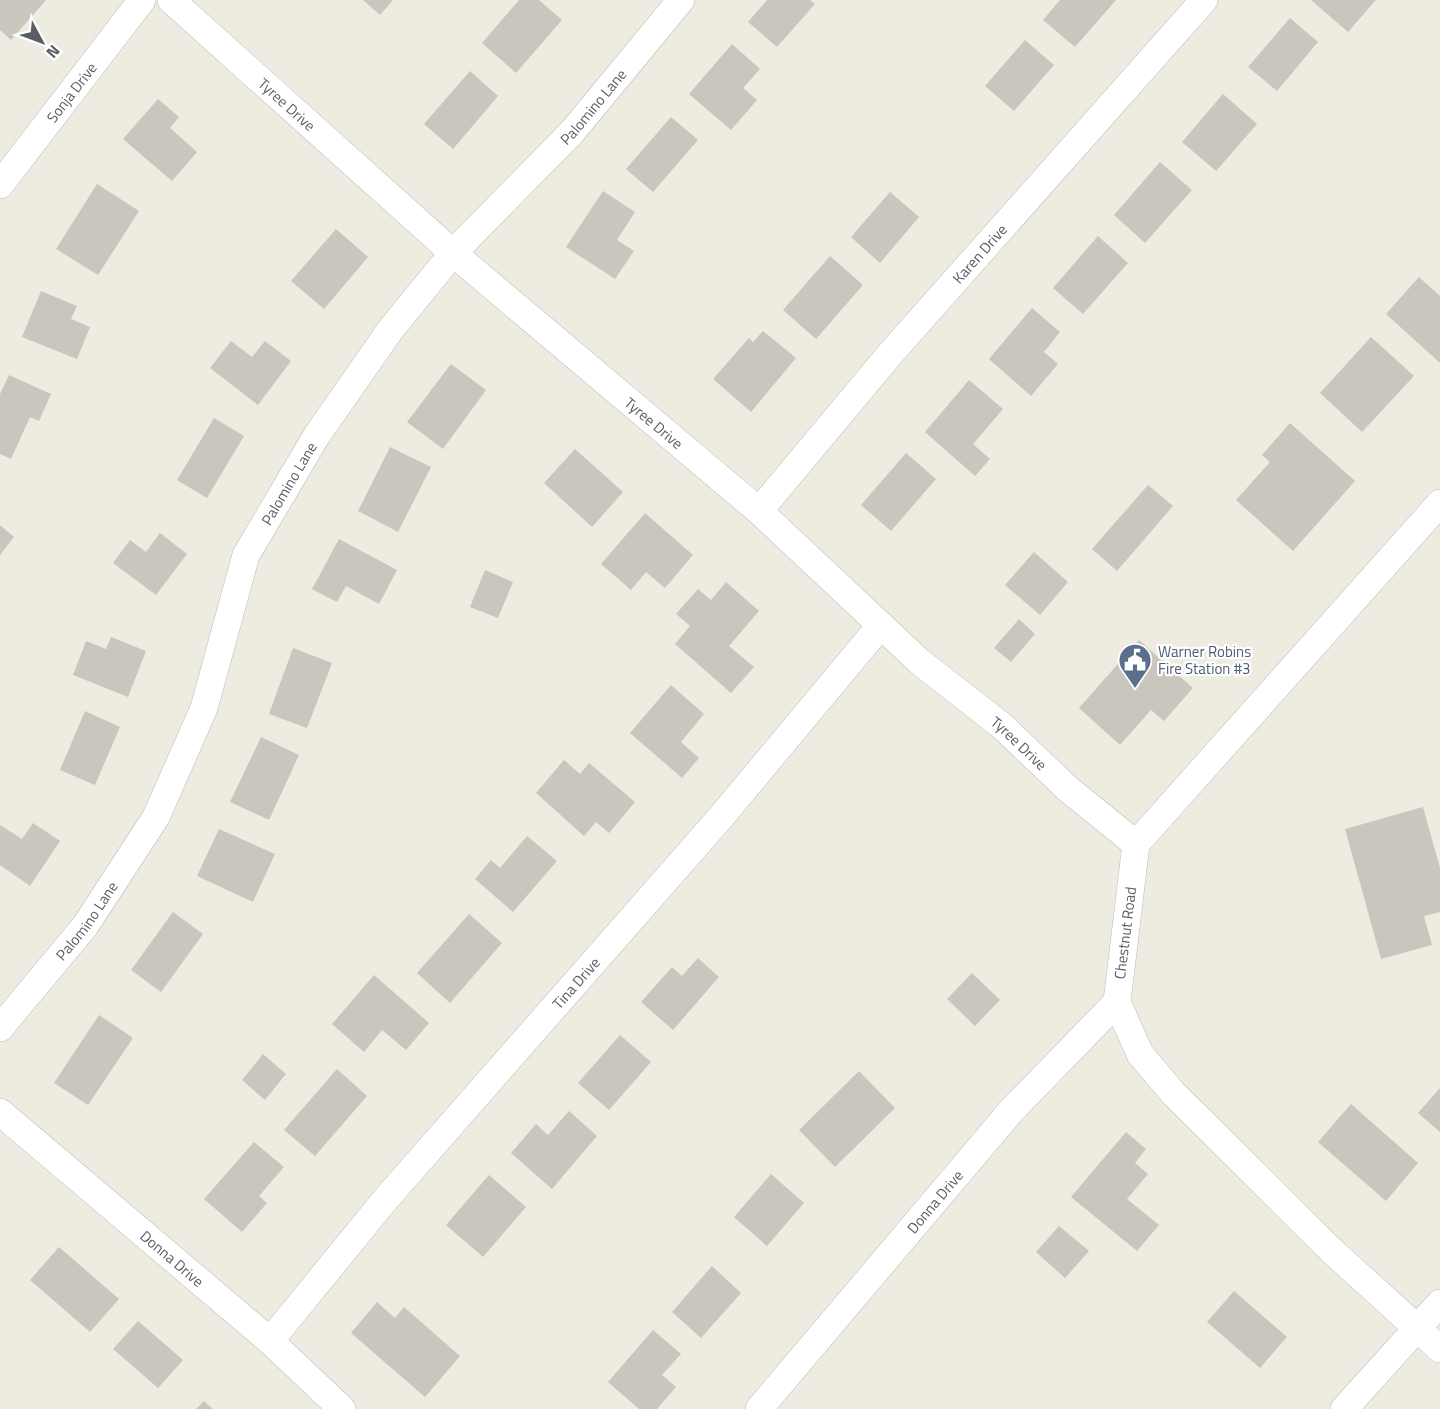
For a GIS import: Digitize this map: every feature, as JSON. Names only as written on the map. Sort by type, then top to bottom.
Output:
[{"type":"street","name":"Sonja Drive","points":[[0,185],[142,0]]},
{"type":"street","name":"Tyree Drive","points":[[171,0],[453,254],[759,511],[920,662],[1002,726],[1068,789],[1136,844]]},
{"type":"street","name":"Palomino Lane","points":[[0,1028],[85,926],[156,817],[204,708],[246,555],[317,435],[392,329],[453,254],[572,132],[681,0]]},
{"type":"street","name":"Karen Drive","points":[[759,511],[891,352],[1204,0]]},
{"type":"street","points":[[1136,844],[1440,502]]},
{"type":"street","name":"Tina Drive","points":[[270,1341],[385,1200],[721,817],[880,626]]},
{"type":"street","name":"Chestnut Road","points":[[1117,1002],[1136,844]]},
{"type":"street","points":[[1117,1002],[1140,1054],[1173,1093],[1331,1250],[1440,1349]]},
{"type":"street","name":"Donna Drive","points":[[759,1409],[1011,1111],[1117,1002]]},
{"type":"street","name":"Donna Drive","points":[[0,1112],[270,1341],[342,1409]]},
{"type":"street","points":[[1344,1409],[1440,1303]]},
{"type":"building","points":[[0,0],[46,0],[11,40],[0,30]]},
{"type":"building","points":[[363,0],[393,0],[380,15]]},
{"type":"building","points":[[519,0],[539,0],[562,20],[516,73],[482,43]]},
{"type":"building","points":[[767,0],[810,0],[815,4],[777,47],[748,22]]},
{"type":"building","points":[[1060,0],[1116,0],[1075,47],[1043,20]]},
{"type":"building","points":[[1311,0],[1376,0],[1348,32]]},
{"type":"building","points":[[1290,18],[1318,42],[1277,91],[1248,67]]},
{"type":"building","points":[[1025,40],[1054,65],[1014,111],[985,86]]},
{"type":"building","points":[[732,44],[760,69],[743,88],[757,100],[731,130],[689,94]]},
{"type":"building","points":[[470,71],[498,96],[453,149],[424,124]]},
{"type":"building","points":[[1223,94],[1257,124],[1216,171],[1182,142]]},
{"type":"building","points":[[158,99],[179,117],[170,128],[197,152],[172,181],[123,139]]},
{"type":"building","points":[[671,117],[698,140],[653,192],[626,169]]},
{"type":"building","points":[[1160,162],[1192,190],[1145,243],[1114,215]]},
{"type":"building","points":[[97,184],[139,211],[98,275],[56,249]]},
{"type":"building","points":[[603,191],[635,212],[617,240],[634,251],[615,279],[566,247]]},
{"type":"building","points":[[890,192],[919,217],[880,263],[851,237]]},
{"type":"building","points":[[336,229],[368,257],[324,309],[291,281]]},
{"type":"building","points":[[1098,236],[1128,263],[1083,314],[1053,288]]},
{"type":"building","points":[[830,256],[863,285],[816,339],[783,310]]},
{"type":"building","points":[[1419,277],[1440,296],[1440,363],[1386,314]]},
{"type":"building","points":[[41,291],[77,306],[71,319],[90,327],[77,359],[22,337]]},
{"type":"building","points":[[1032,308],[1060,332],[1044,352],[1058,364],[1031,396],[989,359]]},
{"type":"building","points":[[763,331],[796,358],[751,412],[713,379],[749,338],[753,342]]},
{"type":"building","points":[[1371,337],[1414,376],[1362,432],[1320,393]]},
{"type":"building","points":[[231,341],[252,357],[265,341],[291,361],[258,405],[210,368]]},
{"type":"building","points":[[451,364],[486,390],[443,449],[407,422]]},
{"type":"building","points":[[9,375],[51,394],[39,421],[30,417],[11,459],[0,454],[0,394]]},
{"type":"building","points":[[969,380],[1003,409],[973,444],[990,459],[975,476],[925,432]]},
{"type":"building","points":[[214,418],[244,436],[207,498],[177,480]]},
{"type":"building","points":[[1290,423],[1355,481],[1293,551],[1236,500],[1270,462],[1262,455]]},
{"type":"building","points":[[390,447],[431,467],[398,532],[358,511]]},
{"type":"building","points":[[575,449],[623,492],[592,527],[544,483]]},
{"type":"building","points":[[906,453],[936,479],[891,531],[861,505]]},
{"type":"building","points":[[1148,485],[1173,506],[1117,571],[1092,549]]},
{"type":"building","points":[[645,513],[693,555],[665,588],[646,572],[631,590],[601,564]]},
{"type":"building","points":[[0,525],[14,537],[0,555]]},
{"type":"building","points":[[160,533],[187,554],[156,595],[113,563],[130,540],[146,552]]},
{"type":"building","points":[[339,539],[397,570],[379,604],[346,586],[337,602],[312,589]]},
{"type":"building","points":[[1034,552],[1068,582],[1040,615],[1005,585]]},
{"type":"building","points":[[485,570],[513,582],[498,618],[470,607]]},
{"type":"building","points":[[726,582],[759,611],[729,646],[754,667],[731,693],[675,644],[690,626],[676,614],[698,589],[711,600]]},
{"type":"building","points":[[1019,619],[1035,634],[1011,662],[994,648]]},
{"type":"building","points":[[111,637],[146,651],[128,697],[73,675],[86,641],[106,649]]},
{"type":"building","points":[[1139,640],[1193,688],[1164,721],[1151,710],[1120,745],[1079,708]]},
{"type":"building","points":[[293,648],[332,663],[307,728],[269,714]]},
{"type":"building","points":[[671,685],[704,714],[681,742],[699,758],[682,778],[630,733]]},
{"type":"building","points":[[85,711],[120,727],[95,785],[60,770]]},
{"type":"building","points":[[261,737],[299,755],[269,820],[230,802]]},
{"type":"building","points":[[564,760],[580,774],[589,763],[635,802],[609,833],[596,822],[584,836],[536,793]]},
{"type":"building","points":[[1423,807],[1440,868],[1440,912],[1424,916],[1432,945],[1381,959],[1345,829]]},
{"type":"building","points":[[33,823],[60,841],[30,886],[0,865],[0,825],[22,839]]},
{"type":"building","points":[[219,829],[275,854],[253,902],[197,876]]},
{"type":"building","points":[[527,836],[557,861],[513,912],[475,879],[491,860],[500,868]]},
{"type":"building","points":[[173,912],[203,934],[161,992],[131,970]]},
{"type":"building","points":[[469,914],[502,943],[450,1003],[417,973]]},
{"type":"building","points":[[698,958],[719,977],[673,1030],[641,1002],[672,967],[682,976]]},
{"type":"building","points":[[972,973],[1000,1000],[975,1026],[947,999]]},
{"type":"building","points":[[374,975],[429,1023],[406,1050],[382,1030],[364,1052],[332,1024]]},
{"type":"building","points":[[99,1015],[133,1038],[88,1105],[54,1083]]},
{"type":"building","points":[[620,1035],[651,1062],[609,1110],[578,1083]]},
{"type":"building","points":[[263,1054],[286,1074],[265,1100],[242,1080]]},
{"type":"building","points":[[337,1069],[367,1096],[315,1156],[284,1130]]},
{"type":"building","points":[[859,1071],[895,1108],[835,1167],[799,1130]]},
{"type":"building","points":[[1440,1088],[1440,1132],[1418,1113]]},
{"type":"building","points":[[1351,1104],[1418,1163],[1386,1201],[1318,1142]]},
{"type":"building","points":[[569,1111],[597,1136],[552,1189],[511,1153],[536,1124],[548,1135]]},
{"type":"building","points":[[1126,1132],[1146,1149],[1135,1163],[1148,1174],[1127,1199],[1159,1225],[1137,1251],[1071,1197]]},
{"type":"building","points":[[254,1142],[284,1167],[259,1196],[267,1203],[242,1232],[204,1199]]},
{"type":"building","points":[[771,1174],[804,1203],[767,1246],[734,1217]]},
{"type":"building","points":[[489,1175],[526,1207],[483,1257],[446,1225]]},
{"type":"building","points":[[1059,1226],[1089,1251],[1065,1278],[1036,1252]]},
{"type":"building","points":[[59,1247],[119,1299],[90,1332],[30,1280]]},
{"type":"building","points":[[712,1266],[741,1293],[701,1338],[672,1312]]},
{"type":"building","points":[[1234,1291],[1287,1337],[1260,1368],[1207,1322]]},
{"type":"building","points":[[377,1302],[395,1318],[404,1307],[460,1356],[425,1397],[351,1333]]},
{"type":"building","points":[[138,1321],[183,1360],[158,1388],[113,1349]]},
{"type":"building","points":[[653,1330],[681,1354],[662,1375],[676,1387],[657,1409],[639,1409],[608,1382]]},
{"type":"building","points":[[204,1401],[213,1409],[196,1409]]},
{"type":"place","name":"Warner Robins Fire Station #3","points":[[1135,689]]}]
